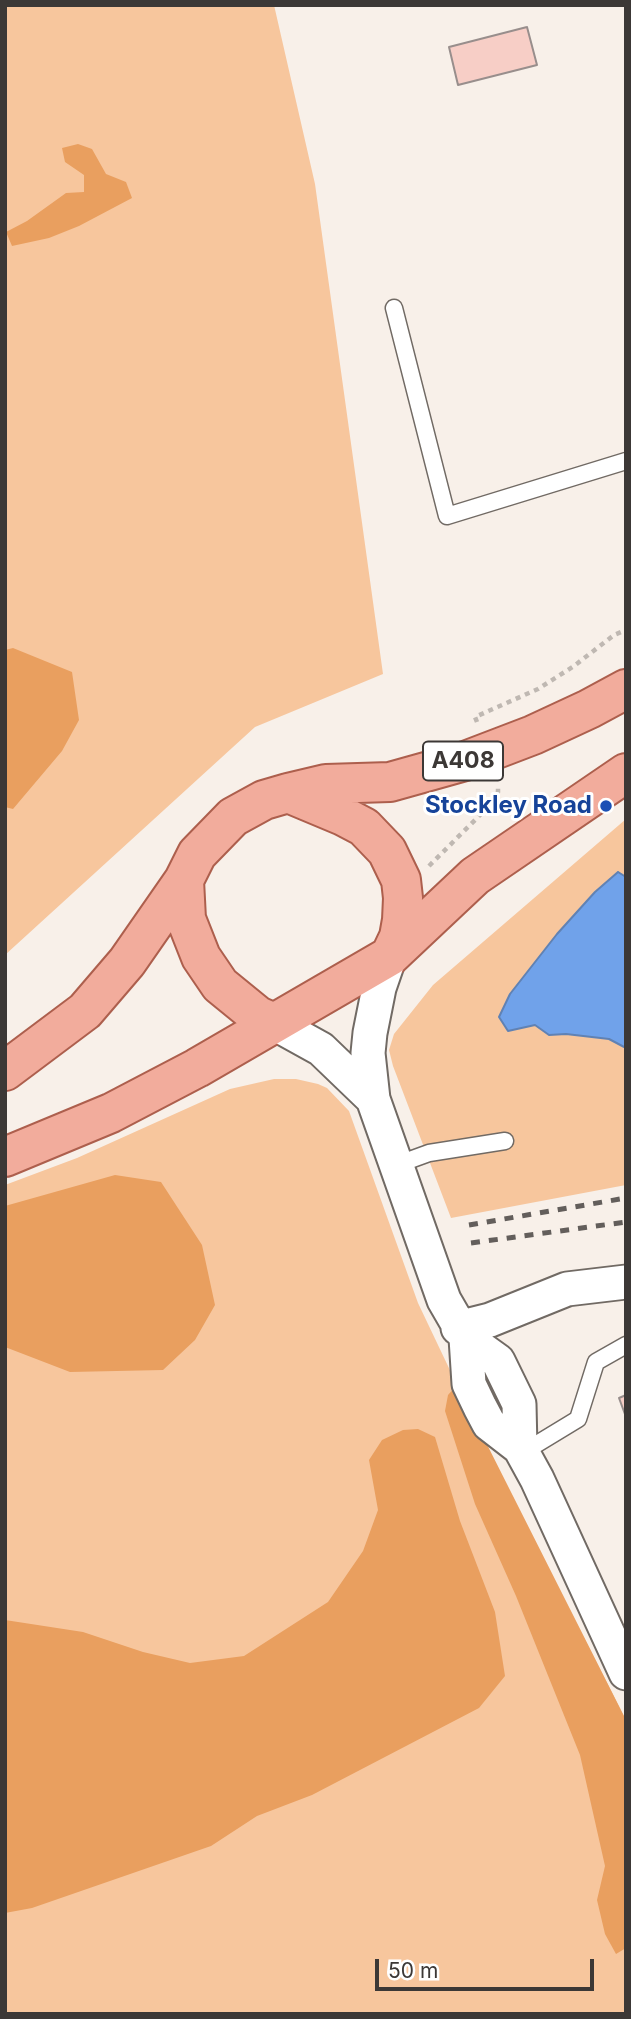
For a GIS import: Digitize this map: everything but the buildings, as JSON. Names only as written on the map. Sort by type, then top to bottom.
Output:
[{"type":"main road","name":"A408","points":[[5,1071],[85,1012],[127,962],[184,880],[197,854],[233,817],[264,800],[288,793],[326,784],[390,782],[465,761],[544,730],[626,689]]},
{"type":"main road","points":[[5,1157],[111,1113],[197,1068],[390,956],[475,876],[626,773]]},
{"type":"main road","points":[[288,793],[364,827],[387,851],[401,880],[403,898],[399,937],[390,956]]},
{"type":"main road","points":[[184,880],[186,919],[201,957],[220,985],[258,1016],[274,1023]]},
{"type":"street","points":[[390,956],[379,988],[370,1033],[368,1053],[373,1099],[444,1300],[462,1333],[498,1361],[519,1404],[521,1450],[537,1479],[626,1673]]},
{"type":"street","points":[[274,1023],[321,1049],[373,1099]]},
{"type":"street","points":[[462,1333],[568,1289],[626,1282]]},
{"type":"lane","points":[[394,307],[447,516],[626,461]]},
{"type":"lane","points":[[396,1165],[429,1153],[505,1141]]},
{"type":"lane","points":[[521,1450],[578,1419],[596,1362],[626,1345]]},
{"type":"path","points":[[478,725],[475,717],[538,689],[574,666],[614,635],[626,630]]},
{"type":"path","points":[[428,875],[429,866],[494,801],[498,783]]},
{"type":"shaded area","points":[[5,5],[274,5],[315,184],[383,674],[255,727],[5,955]]},
{"type":"shaded area","points":[[78,144],[92,149],[106,174],[126,182],[132,198],[79,226],[49,238],[12,246],[6,232],[27,221],[66,193],[84,192],[84,175],[65,162],[62,148]]},
{"type":"shaded area","points":[[13,648],[72,672],[79,720],[62,751],[13,809],[5,807],[5,650]]},
{"type":"shaded area","points":[[626,819],[626,877],[618,872],[595,892],[510,994],[499,1017],[535,1025],[550,1035],[609,1039],[626,1048],[626,1185],[451,1218],[393,1066],[389,1050],[394,1034],[433,985]]},
{"type":"shaded area","points":[[274,1079],[296,1079],[318,1084],[327,1088],[349,1111],[418,1303],[487,1448],[626,1720],[626,2014],[5,2014],[5,1185],[77,1158],[230,1089]]},
{"type":"shaded area","points":[[115,1175],[161,1182],[202,1245],[215,1305],[195,1340],[163,1370],[70,1372],[5,1347],[5,1206]]},
{"type":"shaded area","points":[[457,1385],[626,1720],[626,1948],[616,1954],[605,1934],[597,1900],[605,1866],[580,1755],[516,1596],[475,1504],[445,1411],[448,1395]]},
{"type":"shaded area","points":[[418,1429],[435,1437],[460,1521],[495,1612],[505,1676],[479,1708],[312,1795],[257,1816],[211,1846],[32,1908],[5,1913],[5,1620],[83,1632],[143,1652],[190,1663],[244,1656],[328,1602],[363,1551],[378,1510],[369,1460],[382,1440],[403,1430]]},
{"type":"water","points":[[618,872],[626,877],[626,1048],[609,1039],[566,1034],[549,1035],[535,1025],[508,1031],[499,1017],[510,994],[557,934],[595,892]]},
{"type":"railway","points":[[469,1225],[626,1198]]},
{"type":"railway","points":[[471,1243],[626,1222]]},
{"type":"place","name":"Stockley Road","points":[[606,806]]}]
